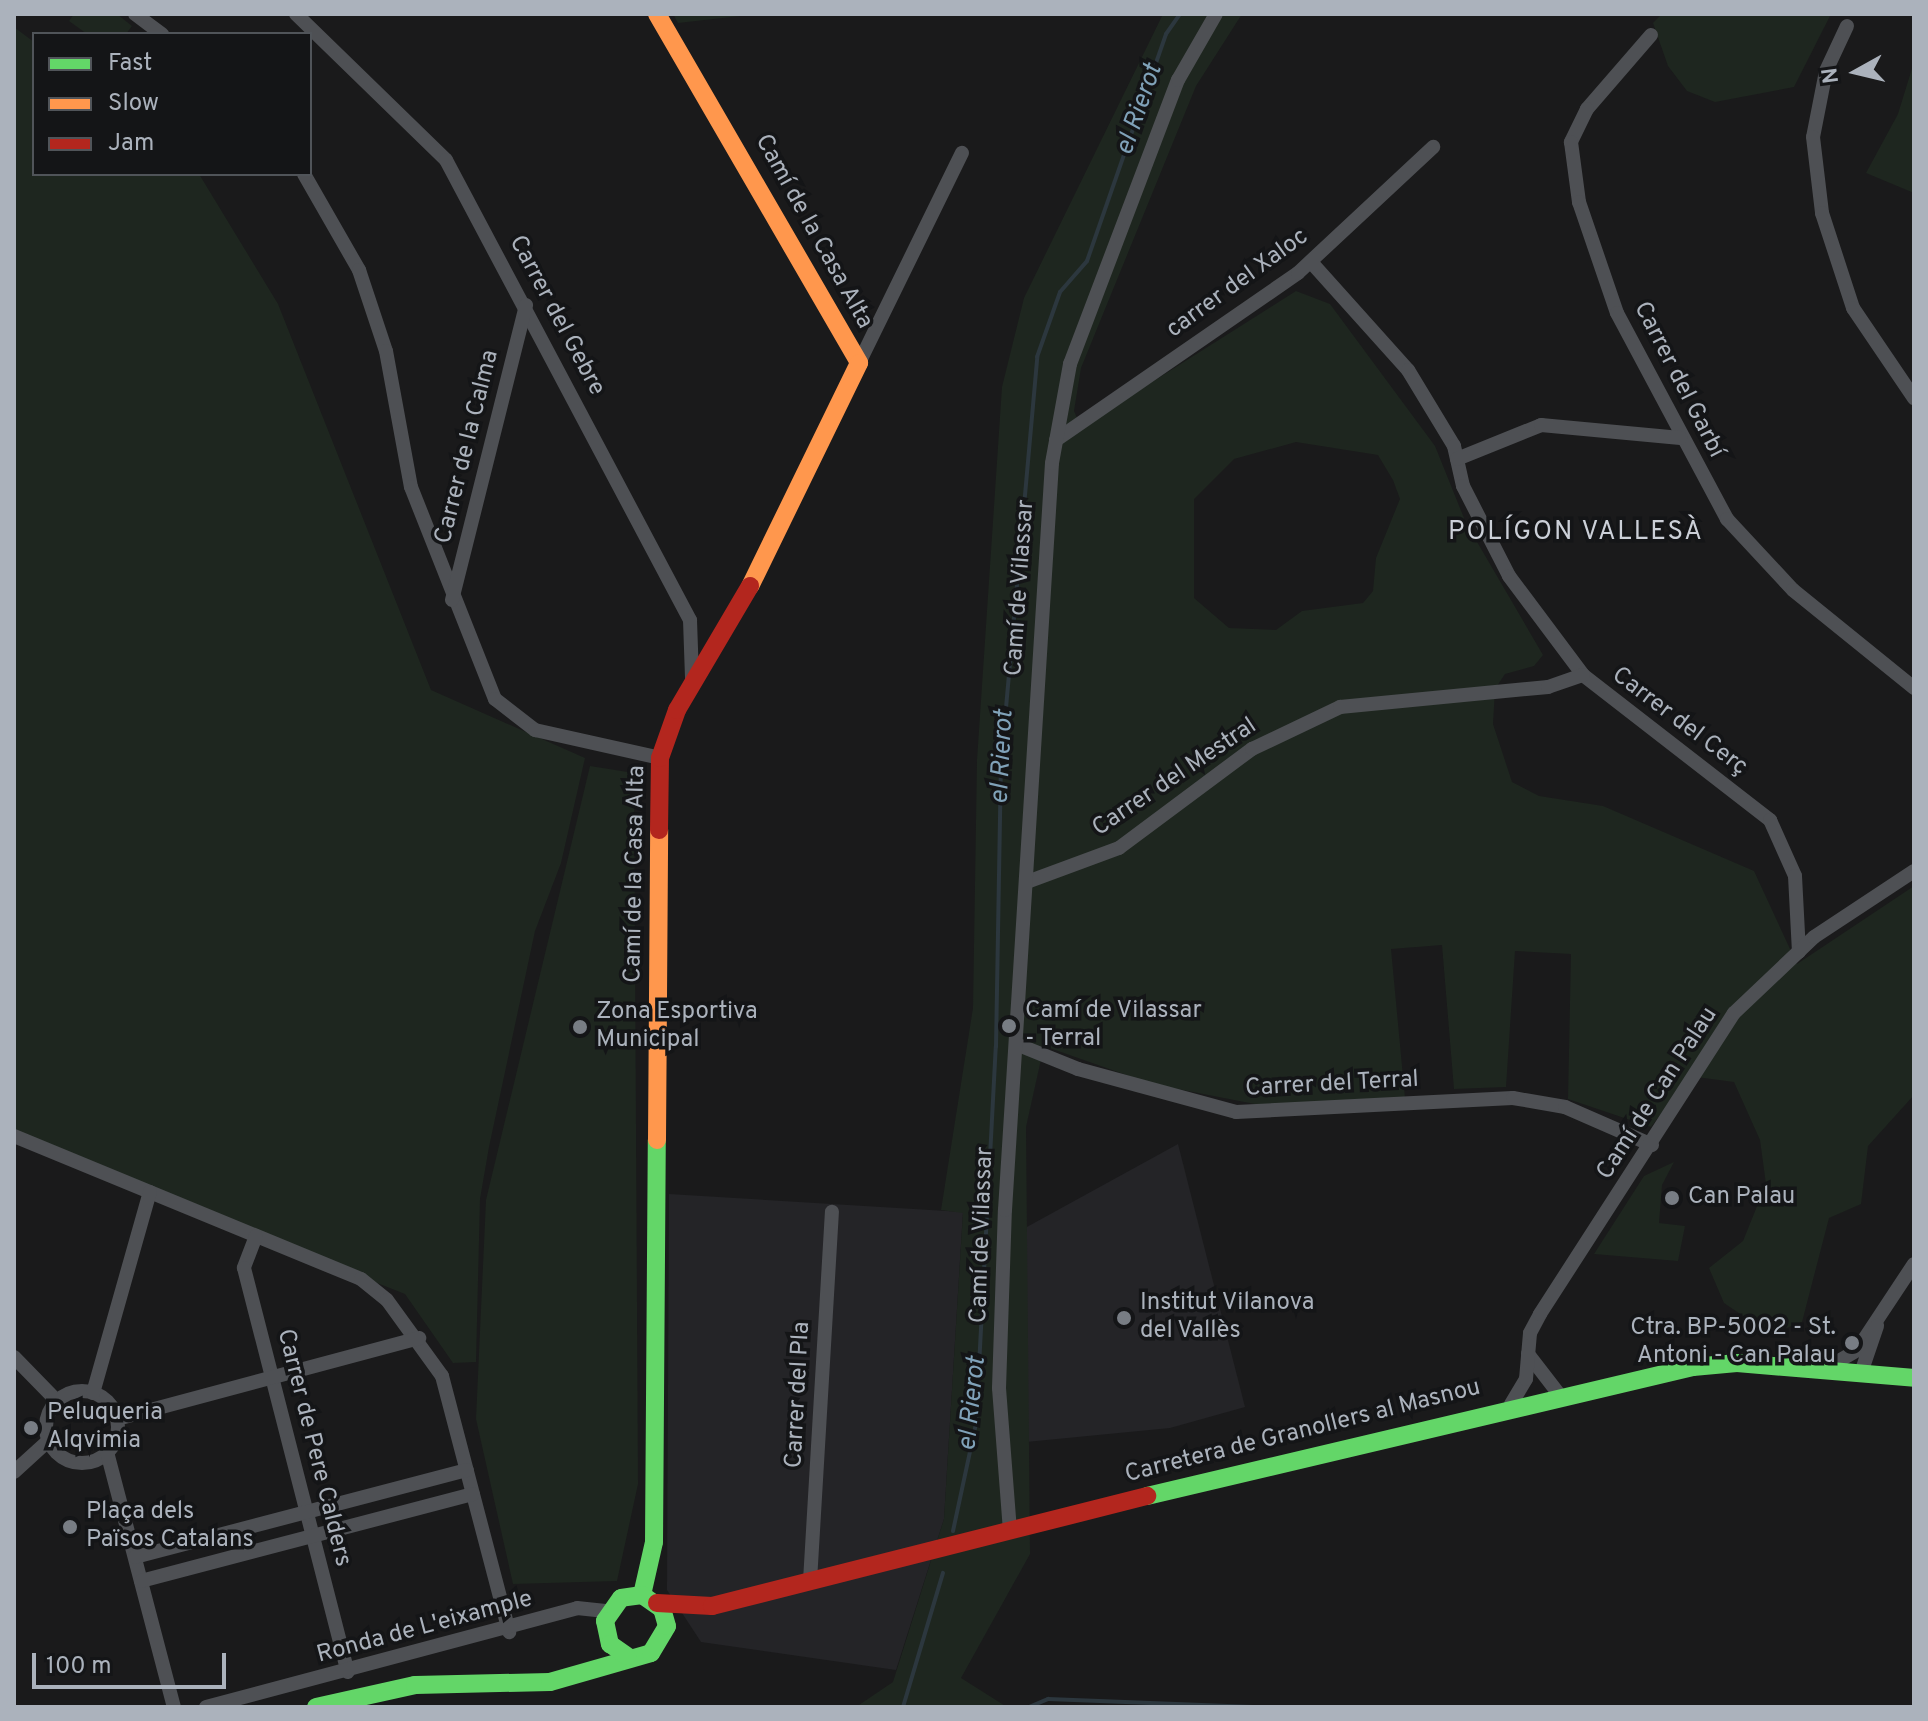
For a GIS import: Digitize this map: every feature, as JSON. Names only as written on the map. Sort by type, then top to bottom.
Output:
[{"type":"main road","name":"Camí de la Casa Alta","points":[[650,1599],[654,1542],[660,758],[691,686],[761,568],[859,363],[657,14]]},
{"type":"main road","name":"Carretera de Granollers al Masnou","points":[[666,1635],[712,1606],[1558,1393],[1715,1365],[1908,1378]]},
{"type":"main road","points":[[316,1707],[415,1685],[550,1682],[627,1656],[651,1653],[666,1635],[650,1599],[621,1598],[582,1669]]},
{"type":"main road","name":"Carretera de Granollers al Masnou","points":[[650,1599],[712,1606]]},
{"type":"main road","points":[[607,1619],[627,1656]]},
{"type":"street","points":[[135,14],[159,32]]},
{"type":"street","name":"Carrer del Gebre","points":[[296,14],[446,160],[526,305],[690,620],[691,686]]},
{"type":"street","name":"Camí de Vilassar","points":[[1010,1531],[999,1388],[1016,1044],[1056,440],[1070,364],[1178,80],[1216,14]]},
{"type":"street","points":[[1847,26],[1826,71],[1813,137],[1822,213],[1853,308],[1914,398]]},
{"type":"street","name":"Carrer del Garbí","points":[[1651,35],[1587,109],[1571,142],[1579,202],[1617,313],[1680,438],[1727,519],[1793,590],[1914,688]]},
{"type":"street","name":"carrer del Xaloc","points":[[1056,440],[1311,262],[1433,147]]},
{"type":"street","points":[[859,363],[962,153]]},
{"type":"street","points":[[305,176],[359,270],[386,351],[411,487],[452,600],[495,699],[509,713],[535,730],[660,758]]},
{"type":"street","name":"Carrer del Cerç","points":[[1311,262],[1408,370],[1457,459],[1463,486],[1509,576],[1583,675],[1770,820],[1795,876],[1799,952]]},
{"type":"street","name":"Carrer de la Calma","points":[[452,600],[526,305]]},
{"type":"street","points":[[1457,459],[1541,425],[1680,438]]},
{"type":"street","name":"Carrer del Mestral","points":[[1027,882],[1119,848],[1252,749],[1340,707],[1548,687],[1583,675]]},
{"type":"street","name":"Camí de Can Palau","points":[[1511,1404],[1526,1379],[1528,1353],[1540,1314],[1652,1145],[1734,1013],[1799,952],[1914,871]]},
{"type":"street","name":"Carrer del Terral","points":[[1016,1044],[1236,1112],[1513,1098],[1565,1107],[1652,1145]]},
{"type":"street","points":[[14,1136],[361,1279],[419,1338],[442,1376],[509,1632]]},
{"type":"street","points":[[93,1393],[150,1192]]},
{"type":"street","name":"Carrer del Pla","points":[[810,1581],[832,1212]]},
{"type":"street","name":"Carrer de Pere Calders","points":[[256,1236],[244,1268],[348,1672]]},
{"type":"street","points":[[1823,1370],[1857,1350],[1877,1326],[1914,1264]]},
{"type":"street","points":[[1861,1373],[1874,1345],[1877,1326]]},
{"type":"street","points":[[117,1419],[419,1338]]},
{"type":"street","points":[[1874,1345],[1908,1378]]},
{"type":"street","points":[[1857,1350],[1861,1373]]},
{"type":"street","points":[[1528,1353],[1558,1393]]},
{"type":"street","points":[[14,1357],[57,1401]]},
{"type":"street","points":[[57,1401],[93,1393]]},
{"type":"street","points":[[93,1393],[117,1419]]},
{"type":"street","points":[[57,1401],[46,1423],[49,1440],[80,1463],[107,1452]]},
{"type":"street","points":[[117,1419],[107,1452],[174,1707]]},
{"type":"street","points":[[14,1472],[49,1440]]},
{"type":"street","points":[[135,1557],[467,1470]]},
{"type":"street","points":[[141,1581],[473,1494]]},
{"type":"street","name":"Ronda de L'eixample","points":[[206,1707],[509,1632],[577,1608],[607,1619]]},
{"type":"shaded area","points":[[74,14],[117,14],[132,26],[128,32],[84,32],[69,21]]},
{"type":"shaded area","points":[[673,14],[758,14],[678,23]]},
{"type":"shaded area","points":[[1163,14],[1242,14],[1196,86],[1081,368],[1074,411],[1081,427],[1296,291],[1330,304],[1435,446],[1466,523],[1543,655],[1534,666],[1505,674],[1495,689],[1493,724],[1512,782],[1539,796],[1603,806],[1754,871],[1797,964],[1914,886],[1914,1095],[1868,1146],[1861,1204],[1829,1218],[1802,1322],[1781,1330],[1758,1326],[1724,1303],[1709,1268],[1743,1241],[1766,1184],[1760,1140],[1734,1082],[1689,1076],[1651,1127],[1568,1099],[1571,954],[1515,951],[1506,1087],[1454,1089],[1442,945],[1391,949],[1405,1098],[1265,1106],[1152,1084],[1044,1046],[1026,1127],[1030,1554],[961,1678],[1007,1707],[856,1707],[893,1682],[944,1519],[963,1213],[941,1210],[973,1008],[977,760],[1002,387],[1024,298]],"holes":[[[1296,442],[1378,455],[1400,499],[1376,558],[1373,591],[1363,603],[1302,611],[1276,630],[1229,628],[1194,598],[1194,499],[1234,459]]]},
{"type":"shaded area","points":[[1662,14],[1831,14],[1794,87],[1715,102],[1687,91],[1668,66],[1653,23]]},
{"type":"shaded area","points":[[14,27],[32,40],[32,176],[200,176],[278,304],[431,690],[585,758],[561,863],[535,931],[489,1147],[480,1199],[476,1362],[453,1363],[405,1294],[14,1139]]},
{"type":"shaded area","points":[[1914,62],[1914,193],[1866,173],[1898,114]]},
{"type":"shaded area","name":"Zona Esportiva Municipal","points":[[590,766],[634,773],[638,1484],[617,1581],[513,1584],[476,1419],[486,1200]]},
{"type":"shaded area","name":"Institut Vilanova del Vallès","points":[[1178,1144],[1245,1407],[1170,1428],[1026,1442],[1025,1228]]},
{"type":"shaded area","points":[[1674,1162],[1662,1185],[1659,1223],[1685,1226],[1678,1261],[1594,1254],[1644,1176]]},
{"type":"shaded area","points":[[669,1194],[963,1212],[944,1519],[896,1670],[701,1642],[667,1590]]},
{"type":"waterway","name":"el Rierot","points":[[953,1531],[976,1424],[996,1047],[1001,764],[1037,357],[1060,292],[1087,261],[1166,34],[1180,14]]},
{"type":"waterway","name":"el Rierot","points":[[903,1707],[943,1573]]},
{"type":"waterway","points":[[1029,1707],[1048,1699],[1260,1707]]},
{"type":"traffic: fast","points":[[642,1595],[654,1542],[657,1140]]},
{"type":"traffic: fast","points":[[1147,1496],[1693,1367],[1737,1363],[1914,1378]]},
{"type":"traffic: fast","points":[[316,1707],[415,1685],[550,1682],[651,1653],[667,1626],[662,1609],[642,1595],[621,1598],[605,1621],[610,1644],[627,1656]]},
{"type":"traffic: slow","points":[[657,14],[859,363],[750,586]]},
{"type":"traffic: slow","points":[[657,1140],[659,830]]},
{"type":"traffic: jam","points":[[659,830],[660,758],[677,710],[750,586]]},
{"type":"traffic: jam","points":[[657,1603],[712,1606],[1147,1496]]},
{"type":"place","name":"Camí de Vilassar - Terral","points":[[1009,1026]]},
{"type":"place","name":"Zona Esportiva Municipal","points":[[580,1027]]},
{"type":"place","name":"Can Palau","points":[[1672,1198]]},
{"type":"place","name":"Institut Vilanova del Vallès","points":[[1124,1318]]},
{"type":"place","name":"Ctra. BP-5002 - St. Antoni - Can Palau","points":[[1852,1343]]},
{"type":"place","name":"Peluqueria Alqvimia","points":[[31,1428]]},
{"type":"place","name":"Plaça dels Països Catalans","points":[[70,1527]]},
{"type":"district","name":"POLÍGON VALLESÀ","points":[[1576,533]]}]
